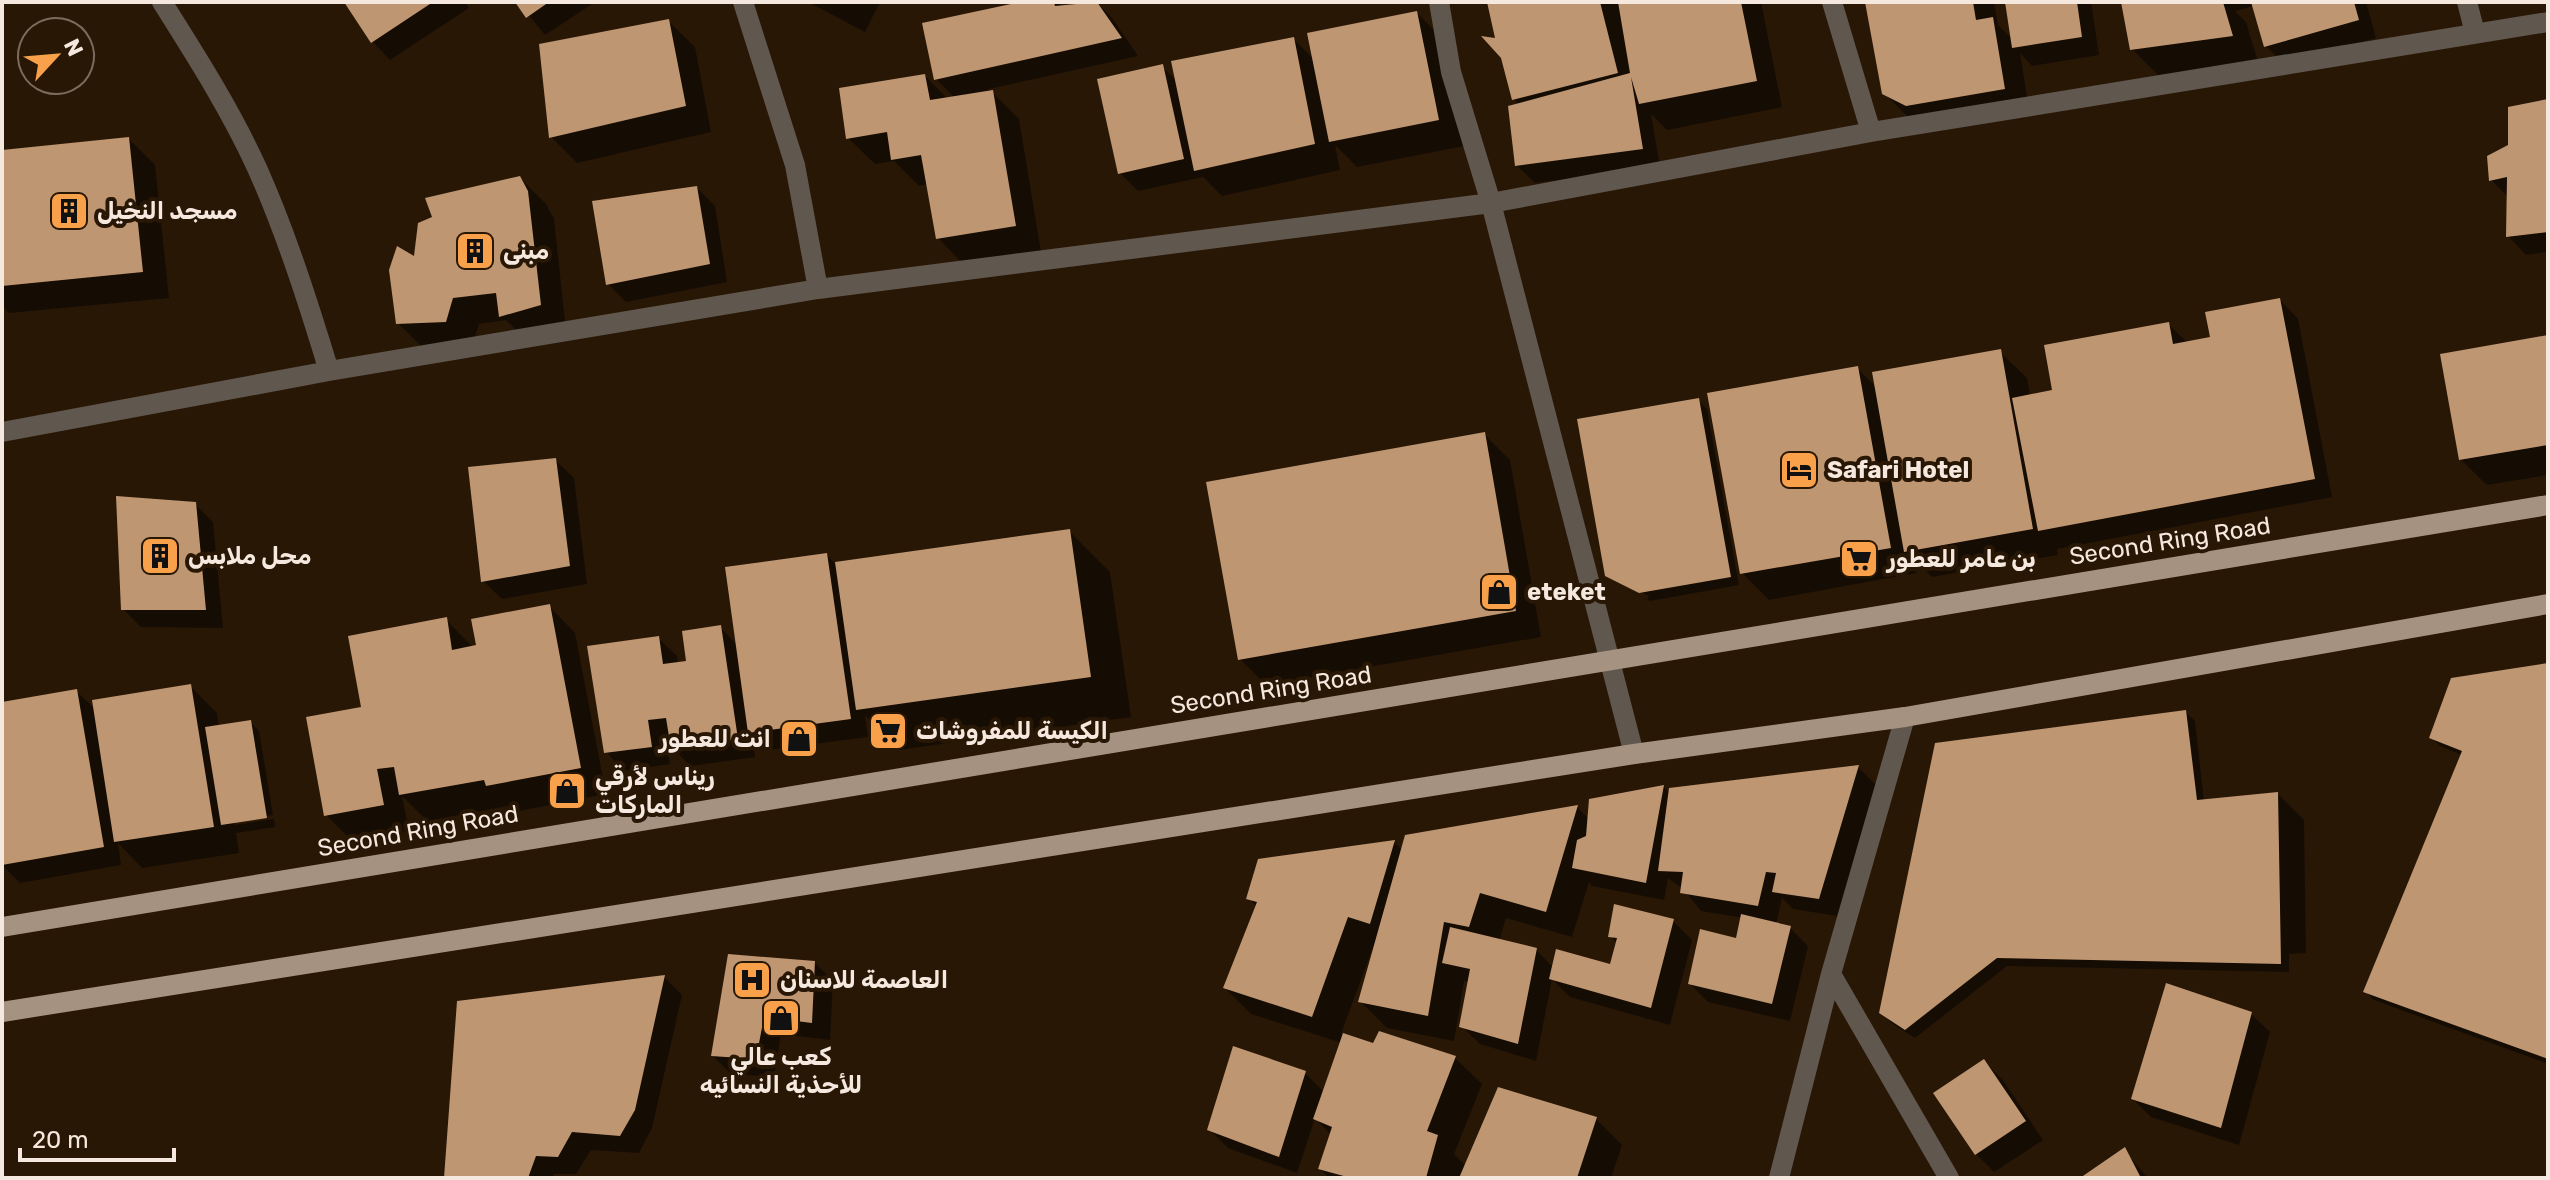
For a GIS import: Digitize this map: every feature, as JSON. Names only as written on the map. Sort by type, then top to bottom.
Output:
[{"type":"main road","name":"Second Ring Road","points":[[2,927],[2548,505]]},
{"type":"main road","points":[[2,1012],[1634,754],[1905,717],[2548,604]]},
{"type":"street","points":[[162,2],[211,79],[256,167],[295,262],[329,371]]},
{"type":"street","points":[[743,2],[795,165],[818,289]]},
{"type":"street","points":[[1439,2],[1451,72],[1491,203],[1634,754]]},
{"type":"street","points":[[1832,2],[1871,132]]},
{"type":"street","points":[[2467,2],[2475,33]]},
{"type":"street","points":[[2,432],[329,371],[818,289],[1491,203],[1871,132],[2548,22]]},
{"type":"street","points":[[1779,1178],[1831,974],[1905,717]]},
{"type":"street","points":[[1831,974],[1949,1178]]},
{"type":"building","points":[[344,2],[433,2],[371,43]]},
{"type":"building","points":[[515,2],[549,2],[526,18]]},
{"type":"building","points":[[1020,2],[1054,2],[1055,6],[1097,2],[1122,38],[934,80],[922,23]]},
{"type":"building","points":[[1487,2],[1600,2],[1618,73],[1512,100],[1501,58],[1481,36],[1495,38]]},
{"type":"building","points":[[1618,2],[1741,2],[1757,81],[1639,104],[1631,77],[1643,149],[1515,166],[1508,106],[1630,73]]},
{"type":"building","points":[[1865,2],[1973,2],[1976,20],[1993,17],[2005,89],[1906,106],[1882,94]]},
{"type":"building","points":[[2005,2],[2077,2],[2082,37],[2012,48]]},
{"type":"building","points":[[2121,2],[2223,2],[2233,36],[2130,50]]},
{"type":"building","points":[[2251,2],[2354,2],[2359,20],[2264,47]]},
{"type":"building","points":[[1417,11],[1439,120],[1329,142],[1307,33]]},
{"type":"building","points":[[669,19],[686,106],[549,138],[539,44]]},
{"type":"building","points":[[1294,37],[1315,144],[1194,171],[1171,61]]},
{"type":"building","points":[[1163,64],[1184,159],[1118,174],[1097,79]]},
{"type":"building","points":[[925,74],[930,100],[993,90],[1016,226],[936,239],[921,155],[891,160],[887,132],[846,139],[839,88]]},
{"type":"building","points":[[2548,99],[2548,232],[2506,237],[2507,177],[2489,181],[2487,156],[2508,145],[2508,107]]},
{"type":"building","name":"مسجد النخيل","points":[[129,137],[143,272],[2,286],[2,150]]},
{"type":"building","name":"مبنى","points":[[520,176],[528,191],[541,305],[499,317],[496,293],[453,298],[446,322],[396,324],[389,270],[397,246],[414,256],[418,223],[432,217],[425,198]]},
{"type":"building","name":"مبنى","points":[[697,186],[710,264],[606,285],[592,201]]},
{"type":"building","points":[[2280,298],[2315,479],[2038,531],[2012,398],[2052,390],[2044,345],[2169,322],[2173,344],[2210,337],[2205,312]]},
{"type":"building","points":[[2548,335],[2548,445],[2459,460],[2440,354]]},
{"type":"building","points":[[2001,349],[2033,529],[1904,552],[1872,372]]},
{"type":"building","name":"Safari Hotel","points":[[1858,366],[1891,548],[1740,574],[1707,393]]},
{"type":"building","points":[[1699,398],[1731,577],[1639,593],[1605,576],[1577,419]]},
{"type":"building","points":[[1485,432],[1516,611],[1238,660],[1206,482]]},
{"type":"building","points":[[556,458],[570,566],[481,582],[468,467]]},
{"type":"building","name":"محل ملابس","points":[[116,496],[196,502],[206,610],[121,610]]},
{"type":"building","points":[[1070,529],[1091,677],[856,710],[835,562]]},
{"type":"building","points":[[827,553],[851,719],[748,733],[725,567]]},
{"type":"building","points":[[550,604],[581,768],[486,786],[484,780],[399,795],[394,767],[377,769],[384,805],[324,816],[306,717],[361,707],[348,636],[447,617],[452,650],[476,645],[471,619]]},
{"type":"building","points":[[721,625],[738,739],[671,749],[666,718],[648,720],[652,747],[604,753],[587,646],[659,636],[663,664],[686,661],[682,631]]},
{"type":"building","points":[[2548,663],[2548,1059],[2363,992],[2462,751],[2429,738],[2451,678]]},
{"type":"building","points":[[191,684],[214,827],[114,842],[92,700]]},
{"type":"building","points":[[77,689],[104,847],[2,865],[2,702]]},
{"type":"building","points":[[2186,710],[2197,800],[2278,792],[2281,964],[1997,958],[1905,1030],[1879,1013],[1935,743]]},
{"type":"building","points":[[251,720],[267,818],[221,825],[205,727]]},
{"type":"building","points":[[1859,765],[1819,899],[1772,892],[1776,873],[1766,872],[1758,906],[1680,893],[1683,872],[1658,871],[1669,788]]},
{"type":"building","points":[[1664,785],[1646,883],[1572,868],[1577,840],[1586,836],[1589,799]]},
{"type":"building","points":[[1578,805],[1546,912],[1480,893],[1469,927],[1444,922],[1428,1016],[1358,1002],[1405,835]]},
{"type":"building","points":[[1395,840],[1370,924],[1348,917],[1312,1017],[1223,988],[1257,902],[1246,899],[1258,859]]},
{"type":"building","points":[[1614,904],[1674,919],[1651,1008],[1549,979],[1556,949],[1610,964],[1617,938],[1608,937]]},
{"type":"building","points":[[1741,914],[1791,926],[1772,1004],[1688,984],[1700,929],[1736,938]]},
{"type":"building","points":[[1450,927],[1537,948],[1518,1044],[1459,1027],[1470,969],[1442,963]]},
{"type":"building","points":[[728,954],[815,961],[812,1023],[764,1017],[756,1059],[711,1056]]},
{"type":"building","points":[[665,975],[635,1110],[620,1136],[572,1132],[558,1157],[536,1156],[528,1178],[444,1178],[457,1001]]},
{"type":"building","points":[[2166,983],[2252,1012],[2221,1128],[2131,1099]]},
{"type":"building","points":[[1379,1031],[1456,1056],[1427,1131],[1438,1135],[1426,1178],[1351,1178],[1318,1169],[1332,1127],[1313,1119],[1343,1033],[1373,1043]]},
{"type":"building","points":[[1233,1046],[1306,1071],[1279,1157],[1207,1130]]},
{"type":"building","points":[[1984,1059],[2026,1121],[1975,1155],[1933,1093]]},
{"type":"building","points":[[1498,1087],[1597,1117],[1577,1178],[1459,1178]]},
{"type":"building","points":[[2125,1147],[2141,1178],[2080,1178]]},
{"type":"place","name":"مسجد النخيل","points":[[69,211]]},
{"type":"place","name":"مبنى","points":[[475,251]]},
{"type":"place","name":"Safari Hotel","points":[[1799,470]]},
{"type":"place","name":"محل ملابس","points":[[160,556]]},
{"type":"place","name":"بن عامر للعطور","points":[[1859,559]]},
{"type":"place","name":"eteket","points":[[1499,592]]},
{"type":"place","name":"الكيسة للمفروشات","points":[[888,731]]},
{"type":"place","name":"انت للعطور","points":[[799,739]]},
{"type":"place","name":"ريناس لأرقي الماركات","points":[[567,791]]},
{"type":"place","name":"العاصمة للاسنان","points":[[752,980]]},
{"type":"place","name":"كعب عالي للأحذية النسائيه","points":[[781,1018]]}]
